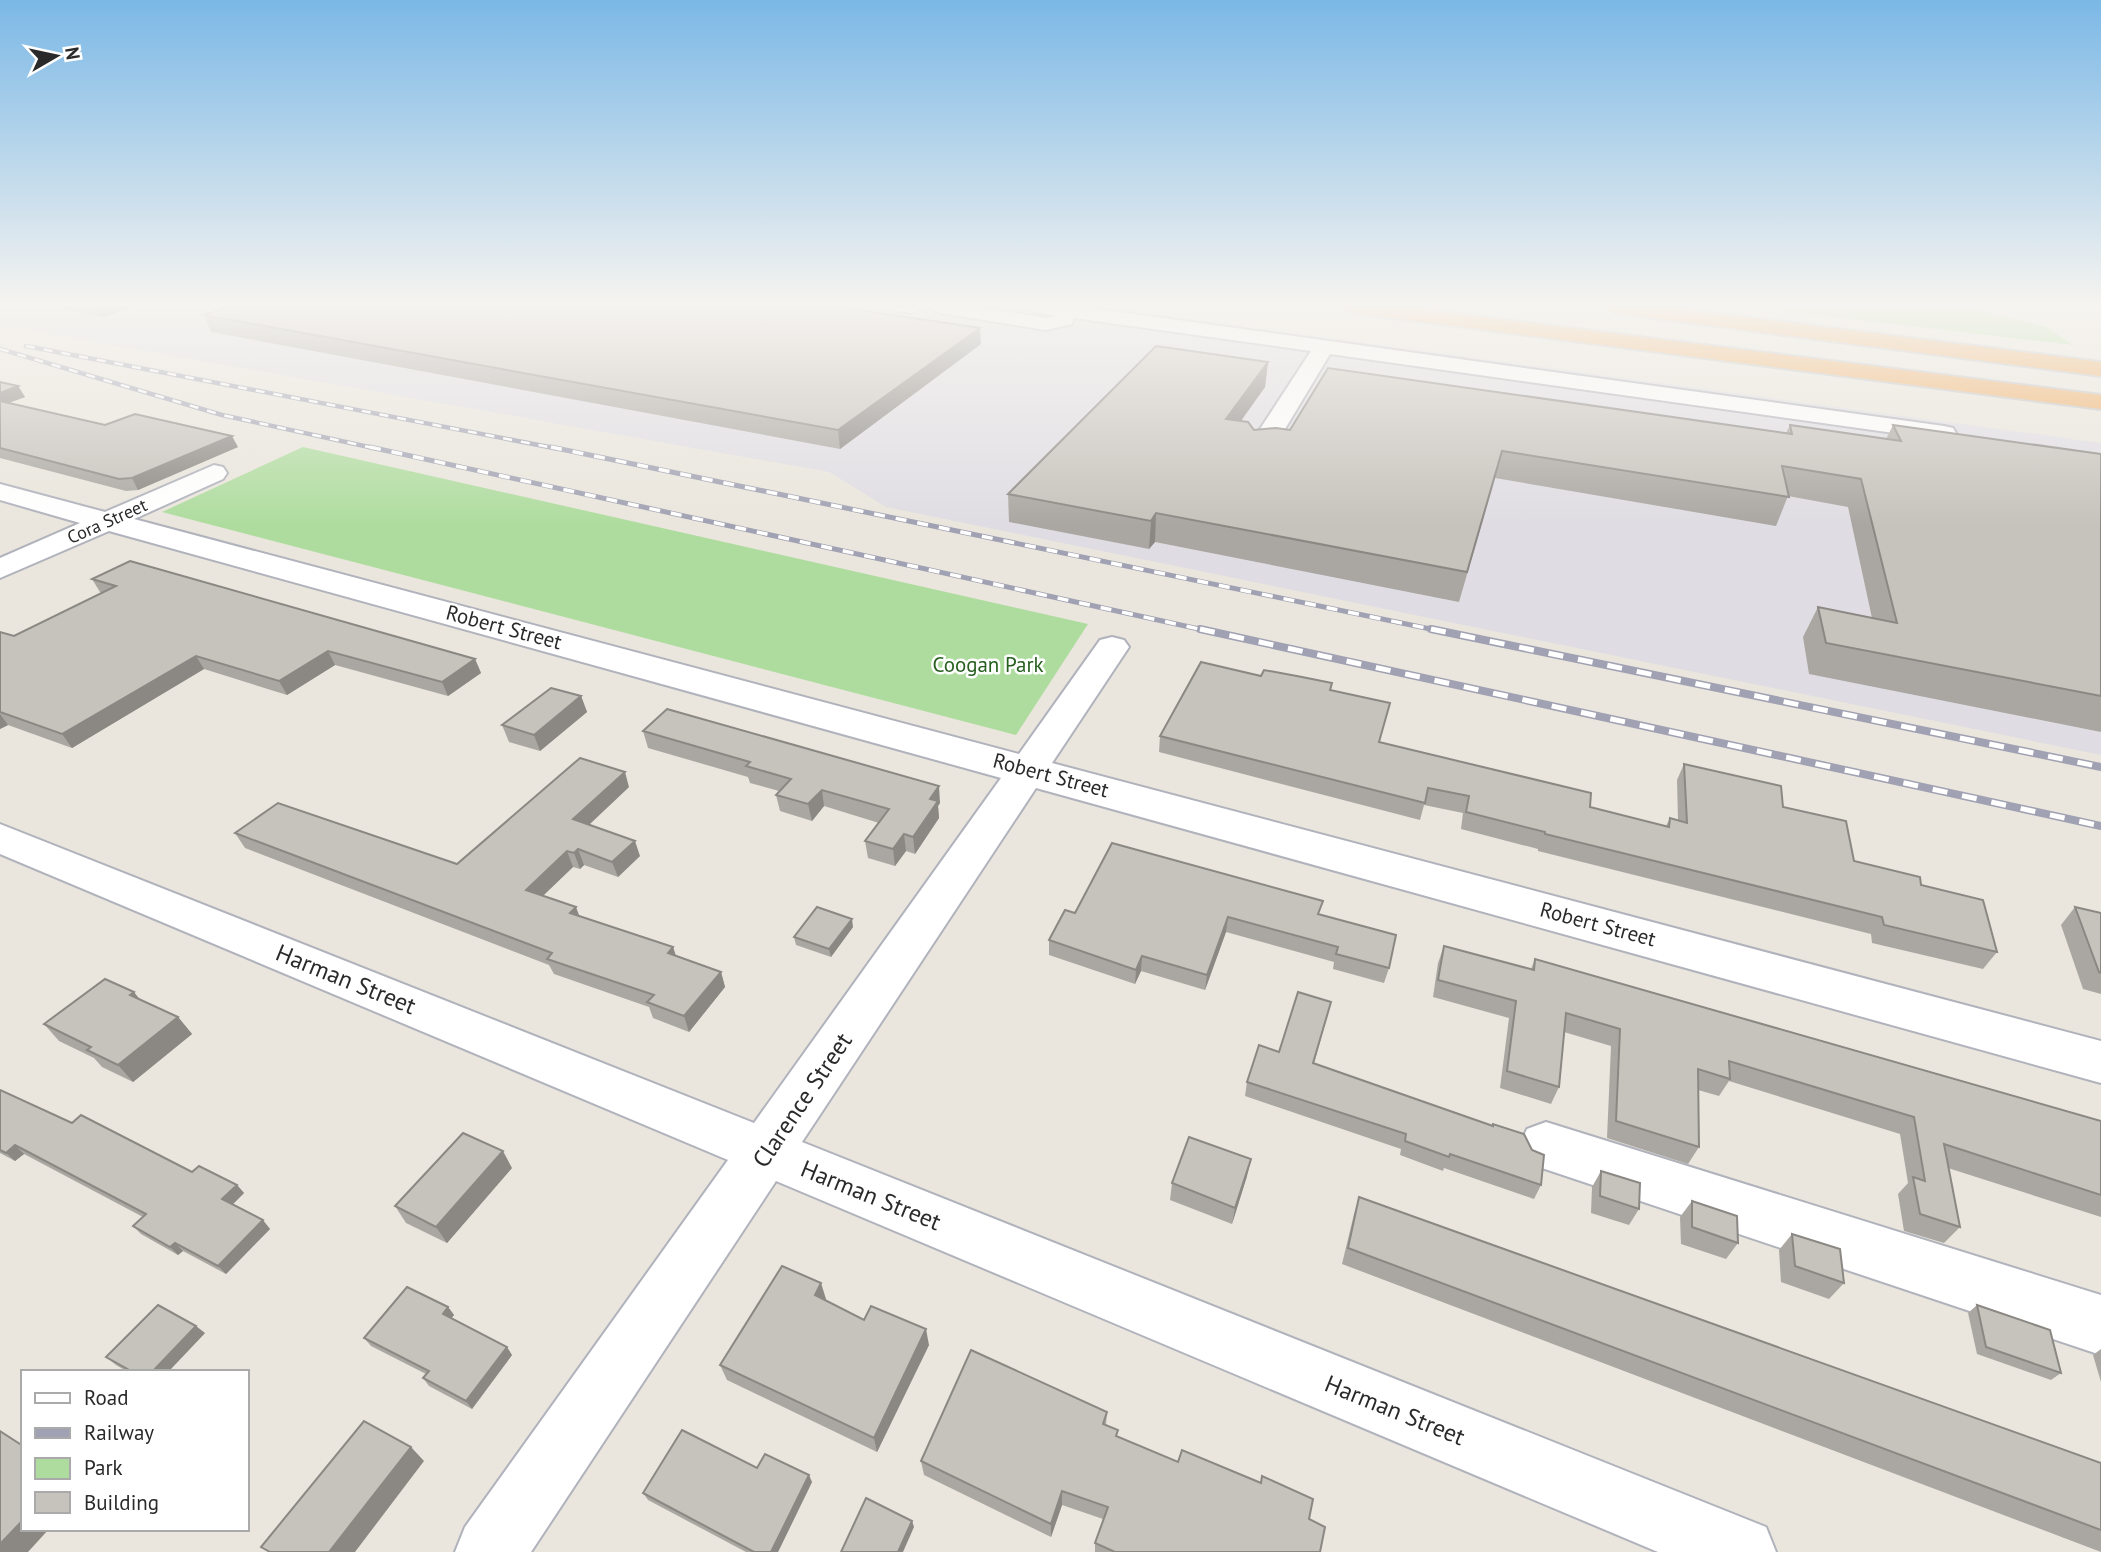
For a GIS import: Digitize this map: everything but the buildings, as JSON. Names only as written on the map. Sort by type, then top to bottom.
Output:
[{"type":"highway","points":[[1923,379],[2101,402]]},
{"type":"street","points":[[1260,449],[1304,379]]},
{"type":"street","points":[[1534,379],[1958,445],[1812,439],[1665,415]]},
{"type":"street","name":"Cora Street","points":[[0,569],[214,473]]},
{"type":"street","name":"Robert Street","points":[[0,492],[2101,1062]]},
{"type":"street","name":"Clarence Street","points":[[490,1552],[1112,647]]},
{"type":"street","name":"Harman Street","points":[[0,838],[1741,1552]]},
{"type":"street","points":[[1546,1146],[2101,1325]]},
{"type":"shaded area","points":[[307,379],[1634,379],[2101,443],[2101,755],[886,507],[829,472]]},
{"type":"green space","name":"Coogan Park","points":[[303,447],[1088,624],[1016,735],[162,512]]},
{"type":"railway","points":[[102,379],[222,415],[378,449]]},
{"type":"railway","points":[[199,379],[559,449]]},
{"type":"railway","points":[[370,447],[1208,631]]},
{"type":"railway","points":[[551,447],[1440,631]]},
{"type":"railway","points":[[1200,629],[2101,826]]},
{"type":"railway","points":[[1431,629],[2101,767]]}]
